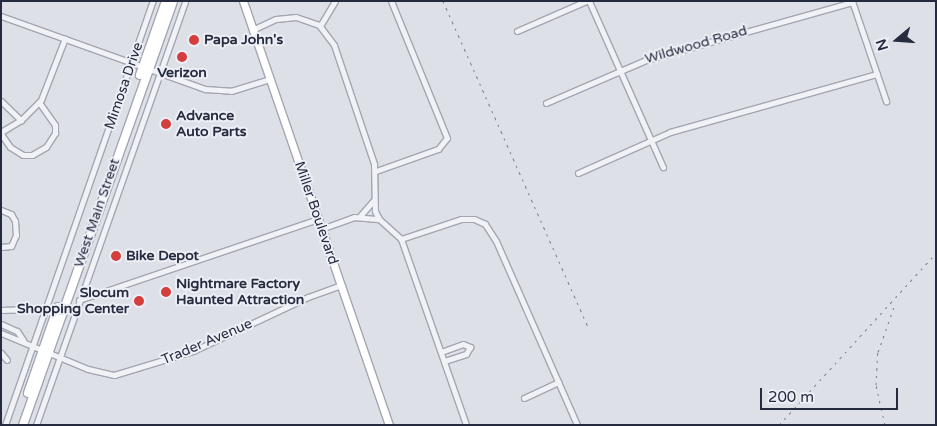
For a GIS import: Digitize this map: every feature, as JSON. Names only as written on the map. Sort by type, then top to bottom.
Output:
[{"type":"main road","name":"West Main Street","points":[[17,425],[46,350],[145,68],[166,1]]},
{"type":"main road","name":"West Main Street","points":[[145,68],[173,1]]},
{"type":"main road","name":"West Main Street","points":[[23,425],[46,350]]},
{"type":"street","name":"Mimosa Drive","points":[[5,425],[153,1]]},
{"type":"street","points":[[36,425],[185,1]]},
{"type":"street","name":"Miller Boulevard","points":[[243,1],[389,425]]},
{"type":"street","points":[[320,26],[335,1]]},
{"type":"street","points":[[376,170],[438,149],[447,138],[391,1]]},
{"type":"street","points":[[517,31],[587,1],[663,167]]},
{"type":"street","points":[[852,2],[886,101]]},
{"type":"street","name":"Wildwood Road","points":[[546,103],[619,70],[852,2]]},
{"type":"street","points":[[1,16],[160,74],[219,92],[241,89],[270,79]]},
{"type":"street","points":[[252,30],[289,17],[308,20],[320,26],[338,54],[376,170],[373,201],[379,219],[401,239],[466,425]]},
{"type":"street","points":[[39,102],[55,125],[55,133],[46,147],[32,155],[23,155],[10,146],[1,133],[21,120],[39,102],[51,80],[64,38]]},
{"type":"street","points":[[578,173],[651,140],[691,126],[877,74]]},
{"type":"street","points":[[1,101],[21,120]]},
{"type":"street","points":[[360,216],[373,201]]},
{"type":"street","points":[[1,210],[11,214],[15,220],[16,234],[11,246],[1,248]]},
{"type":"street","points":[[321,229],[360,216],[379,219]]},
{"type":"street","points":[[79,300],[318,219]]},
{"type":"street","points":[[401,239],[461,219],[474,219],[485,224],[496,240],[577,425]]},
{"type":"street","name":"Trader Avenue","points":[[23,340],[100,374],[120,374],[193,351],[308,297],[340,285]]},
{"type":"street","points":[[1,310],[24,309]]},
{"type":"street","points":[[1,324],[17,331],[23,340]]},
{"type":"street","points":[[1,333],[23,340]]},
{"type":"street","points":[[441,352],[463,344],[470,347],[466,354],[444,361]]},
{"type":"street","points":[[1,353],[7,360]]},
{"type":"street","points":[[524,398],[559,382]]},
{"type":"railway","points":[[443,1],[588,326]]},
{"type":"railway","points":[[779,425],[936,253]]},
{"type":"railway","points":[[885,425],[876,385],[878,352],[895,304]]},
{"type":"place","name":"Papa John's","points":[[194,40]]},
{"type":"place","name":"Verizon","points":[[182,57]]},
{"type":"place","name":"Advance Auto Parts","points":[[166,124]]},
{"type":"place","name":"Bike Depot","points":[[116,256]]},
{"type":"place","name":"Nightmare Factory Haunted Attraction","points":[[166,292]]},
{"type":"place","name":"Slocum Shopping Center","points":[[139,301]]}]
